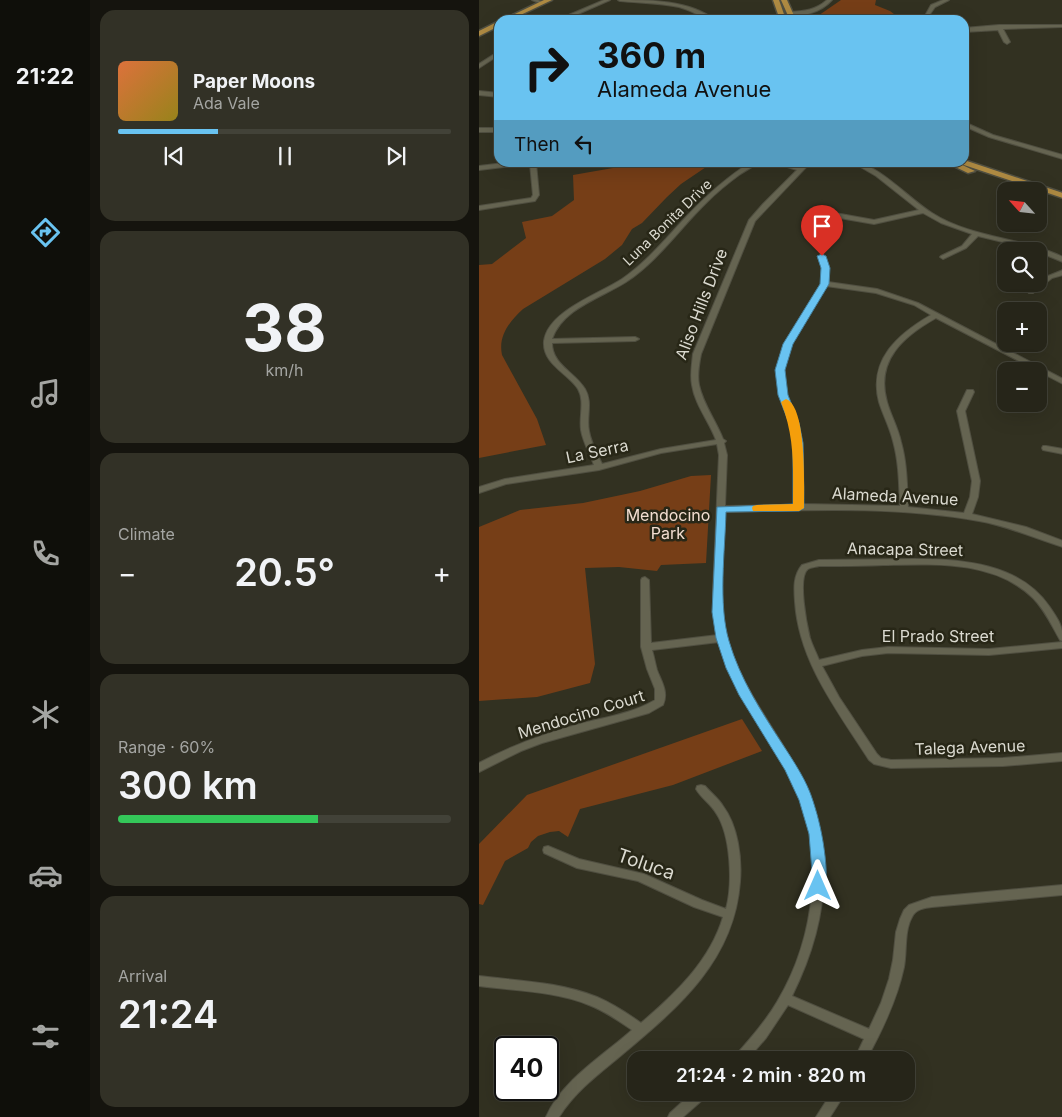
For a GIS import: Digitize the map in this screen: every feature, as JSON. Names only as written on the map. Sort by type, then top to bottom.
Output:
[{"type":"main road","points":[[515,15],[549,0]]},
{"type":"main road","points":[[776,0],[781,15]]},
{"type":"main road","points":[[784,0],[790,15]]},
{"type":"main road","points":[[479,34],[494,26]]},
{"type":"main road","points":[[969,164],[1062,196]]},
{"type":"main road","points":[[962,167],[1006,182]]},
{"type":"main road","points":[[1047,196],[1062,202]]},
{"type":"street","points":[[534,0],[542,2]]},
{"type":"street","points":[[573,14],[608,0]]},
{"type":"street","points":[[620,0],[664,2],[697,11],[704,15]]},
{"type":"street","points":[[800,15],[813,12],[830,0]]},
{"type":"street","points":[[927,15],[933,6],[947,0]]},
{"type":"street","points":[[969,30],[1062,26]]},
{"type":"street","points":[[999,27],[1007,42]]},
{"type":"street","points":[[479,66],[494,58]]},
{"type":"street","points":[[479,94],[494,95]]},
{"type":"street","points":[[969,126],[991,136],[1062,157]]},
{"type":"street","points":[[479,130],[494,130]]},
{"type":"street","points":[[1017,143],[1062,152]]},
{"type":"street","points":[[479,168],[494,167]]},
{"type":"street","points":[[479,208],[533,200],[536,195],[533,167]]},
{"type":"street","name":"Luna Bonita Drive","points":[[548,341],[551,331],[559,321],[626,279],[661,247],[703,202],[749,167]]},
{"type":"street","name":"Aliso Hills Drive","points":[[746,1051],[785,998],[804,958],[816,913],[819,872],[815,834],[806,800],[790,768],[745,695],[732,668],[722,638],[718,612],[722,441],[694,388],[693,370],[697,354],[752,220],[804,167]]},
{"type":"street","points":[[864,167],[879,175],[923,211],[945,223],[977,233],[1026,244],[1062,260]]},
{"type":"street","points":[[817,210],[834,216],[873,222],[923,211]]},
{"type":"street","points":[[943,257],[964,246],[977,233]]},
{"type":"street","points":[[799,508],[798,443],[794,423],[783,395],[780,370],[788,344],[824,284],[825,268],[822,256]]},
{"type":"street","points":[[1047,279],[1062,272]]},
{"type":"street","points":[[824,284],[877,291],[903,299],[1062,382]]},
{"type":"street","points":[[904,509],[902,463],[895,433],[882,397],[880,379],[884,362],[895,343],[913,327],[936,315]]},
{"type":"street","points":[[599,467],[585,434],[583,421],[586,402],[583,389],[556,364],[549,354],[548,341],[635,339]]},
{"type":"street","points":[[968,515],[974,497],[976,481],[961,411],[970,392]]},
{"type":"street","name":"La Serra","points":[[479,490],[505,482],[599,467],[661,451],[722,441]]},
{"type":"street","points":[[1046,448],[1062,452]]},
{"type":"street","name":"Alameda Avenue","points":[[721,509],[904,509],[968,515],[1022,528],[1062,544]]},
{"type":"street","name":"Anacapa Street","points":[[815,664],[804,636],[799,611],[799,576],[805,567],[819,563],[940,562],[963,563],[991,570],[1015,580],[1035,595],[1051,614],[1062,638]]},
{"type":"street","name":"Mendocino Court","points":[[479,768],[499,756],[525,746],[654,707],[660,702],[662,695],[646,647],[645,580]]},
{"type":"street","points":[[646,647],[722,638]]},
{"type":"street","name":"El Prado Street","points":[[815,664],[887,650],[989,652],[1062,645]]},
{"type":"street","name":"Talega Avenue","points":[[815,664],[873,757],[878,761],[891,764],[1003,762],[1062,757]]},
{"type":"street","points":[[552,1117],[578,1084],[677,999],[703,971],[720,941],[730,916],[736,887],[735,859],[730,835],[721,812],[701,789]]},
{"type":"street","name":"Toluca","points":[[548,850],[577,863],[640,877],[730,916]]},
{"type":"street","points":[[865,1051],[887,1006],[899,965],[905,922],[912,908],[932,902],[1062,890]]},
{"type":"street","points":[[479,981],[560,992],[585,998],[609,1009],[642,1030]]},
{"type":"street","points":[[785,998],[873,1037]]},
{"type":"street","points":[[674,1117],[693,1101]]},
{"type":"street","points":[[822,1117],[834,1101]]},
{"type":"green space","points":[[841,0],[876,0],[875,5],[895,15],[819,15]]},
{"type":"green space","points":[[706,167],[681,184],[642,223],[632,229],[622,245],[605,259],[523,309],[513,319],[503,336],[502,355],[537,419],[546,445],[479,458],[479,265],[492,264],[526,238],[522,222],[552,216],[574,200],[573,175],[613,168]]},
{"type":"green space","name":"Mendocino Park","points":[[711,475],[706,563],[661,565],[657,571],[619,567],[585,568],[595,664],[590,683],[537,697],[479,701],[479,527],[520,510],[583,503],[640,491],[691,476]]},
{"type":"green space","points":[[742,719],[762,751],[673,785],[580,809],[568,837],[559,831],[538,836],[531,842],[528,848],[505,861],[483,905],[479,904],[479,844],[527,795]]},
{"type":"slow traffic","points":[[757,508],[799,508],[798,443],[794,423],[786,402]]},
{"type":"route","points":[[818,886],[819,872],[815,834],[806,800],[790,768],[745,695],[732,668],[722,638],[718,612],[718,565],[721,509],[799,508],[798,443],[794,423],[783,395],[780,370],[788,344],[824,284],[825,268],[822,256]]}]
